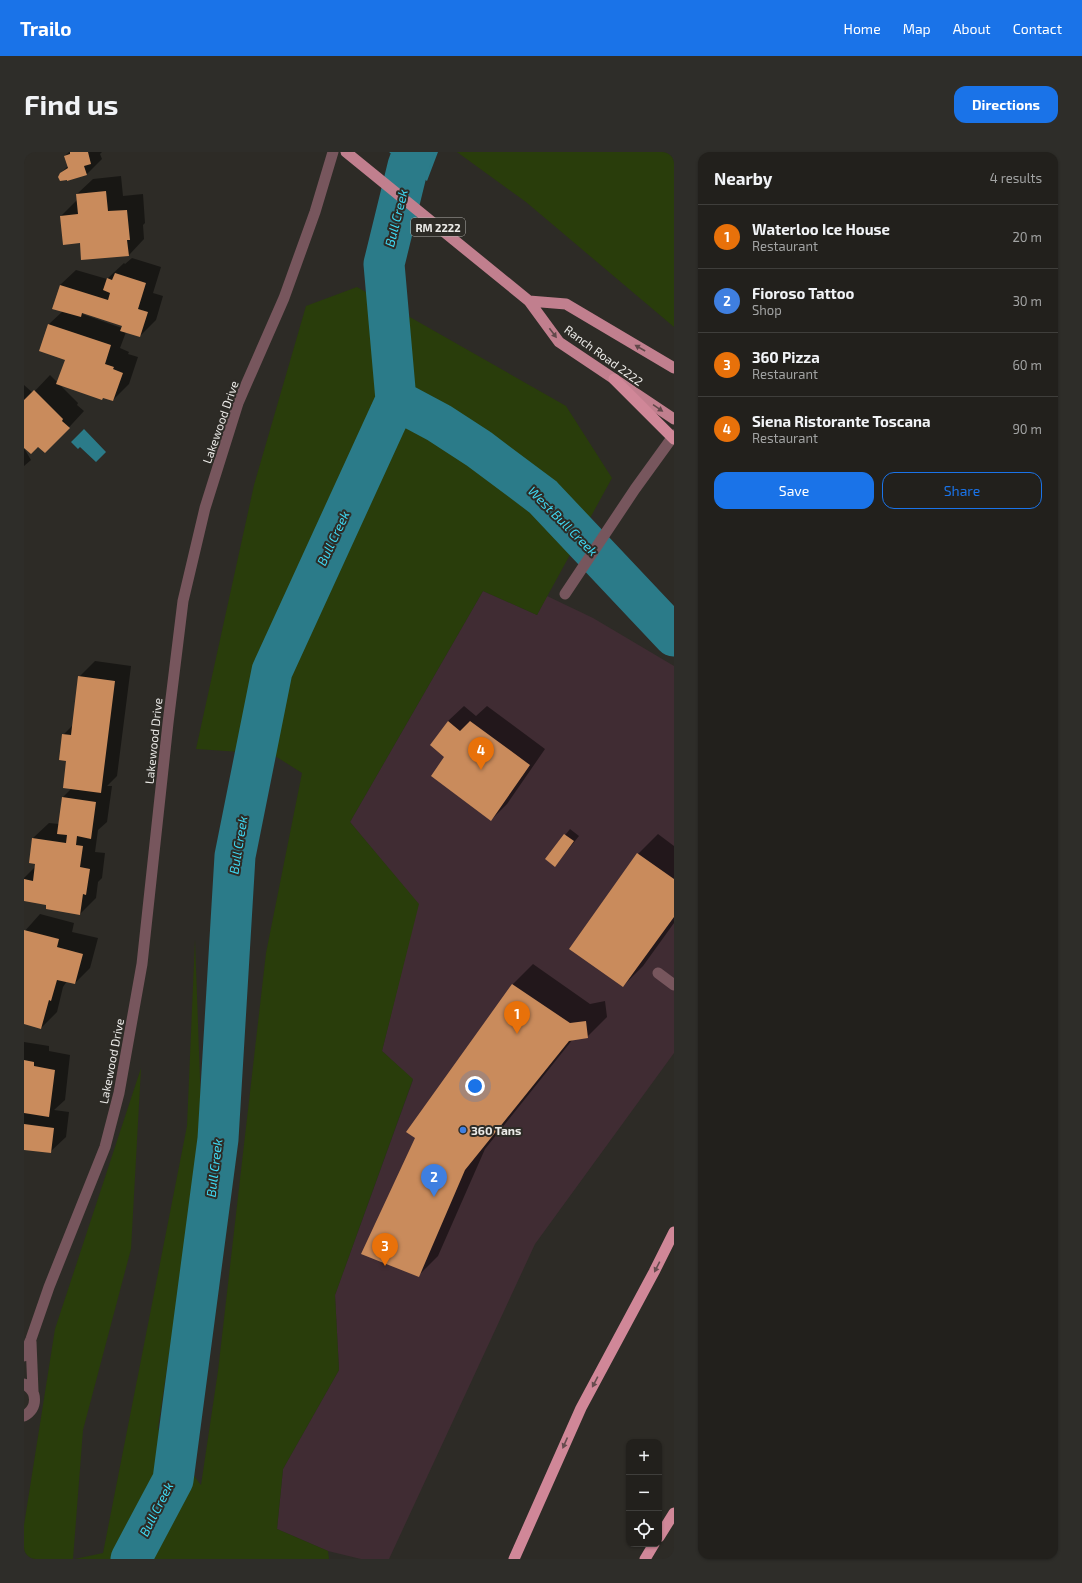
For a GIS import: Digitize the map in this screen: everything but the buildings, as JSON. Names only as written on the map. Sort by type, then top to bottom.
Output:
[{"type":"highway","points":[[614,379],[673,437]]},
{"type":"highway","points":[[514,1559],[581,1408],[674,1232]]},
{"type":"highway","points":[[662,1531],[674,1513]]},
{"type":"highway","points":[[645,1559],[652,1547]]},
{"type":"main road","name":"Ranch Road 2222","points":[[346,152],[529,301],[559,342],[674,419]]},
{"type":"main road","name":"Ranch Road 2222","points":[[529,301],[566,304],[674,368]]},
{"type":"street","name":"Lakewood Drive","points":[[24,1356],[49,1287],[105,1147],[119,1093],[142,964],[168,722],[183,601],[205,508],[238,403],[284,298],[315,212],[333,152]]},
{"type":"street","points":[[565,594],[634,488],[673,437]]},
{"type":"street","points":[[658,973],[674,985]]},
{"type":"street","name":"Lakewood Drive","points":[[27,1414],[35,1403],[28,1387],[31,1339]]},
{"type":"street","points":[[24,1426],[27,1414]]},
{"type":"shaded area","points":[[483,591],[537,615],[547,596],[593,618],[674,666],[674,1053],[535,1244],[389,1559],[361,1559],[328,1551],[277,1529],[283,1469],[339,1370],[335,1295],[413,1080],[382,1051],[418,904],[350,822]]},
{"type":"green space","points":[[457,152],[674,152],[674,327],[526,202]]},
{"type":"green space","points":[[357,287],[566,406],[612,478],[537,615],[483,591],[350,822],[419,904],[382,1051],[413,1079],[335,1295],[339,1370],[283,1469],[277,1529],[328,1551],[329,1559],[75,1559],[103,1553],[187,1126],[195,940],[202,1135],[158,1428],[201,1485],[218,1371],[266,953],[302,773],[272,754],[196,749],[254,485],[306,306]]},
{"type":"green space","points":[[141,1068],[131,1249],[83,1430],[73,1559],[24,1559],[24,1525],[55,1329]]},
{"type":"water","points":[[389,152],[438,152],[427,181]]},
{"type":"water","points":[[84,429],[106,452],[96,462],[80,447],[78,449],[71,442]]},
{"type":"waterway","name":"Bull Creek","points":[[131,1559],[173,1480],[218,1139],[235,856],[272,671],[396,400],[384,264],[408,166],[413,152]]},
{"type":"waterway","name":"West Bull Creek","points":[[396,400],[439,423],[479,449],[543,497],[674,636]]},
{"type":"place","name":"Siena Ristorante Toscana","points":[[481,770]]},
{"type":"place","name":"Waterloo Ice House","points":[[517,1034]]},
{"type":"place","name":"360 Tans","points":[[463,1130]]},
{"type":"place","name":"Fioroso Tattoo","points":[[434,1197]]},
{"type":"place","name":"360 Pizza","points":[[385,1266]]}]
